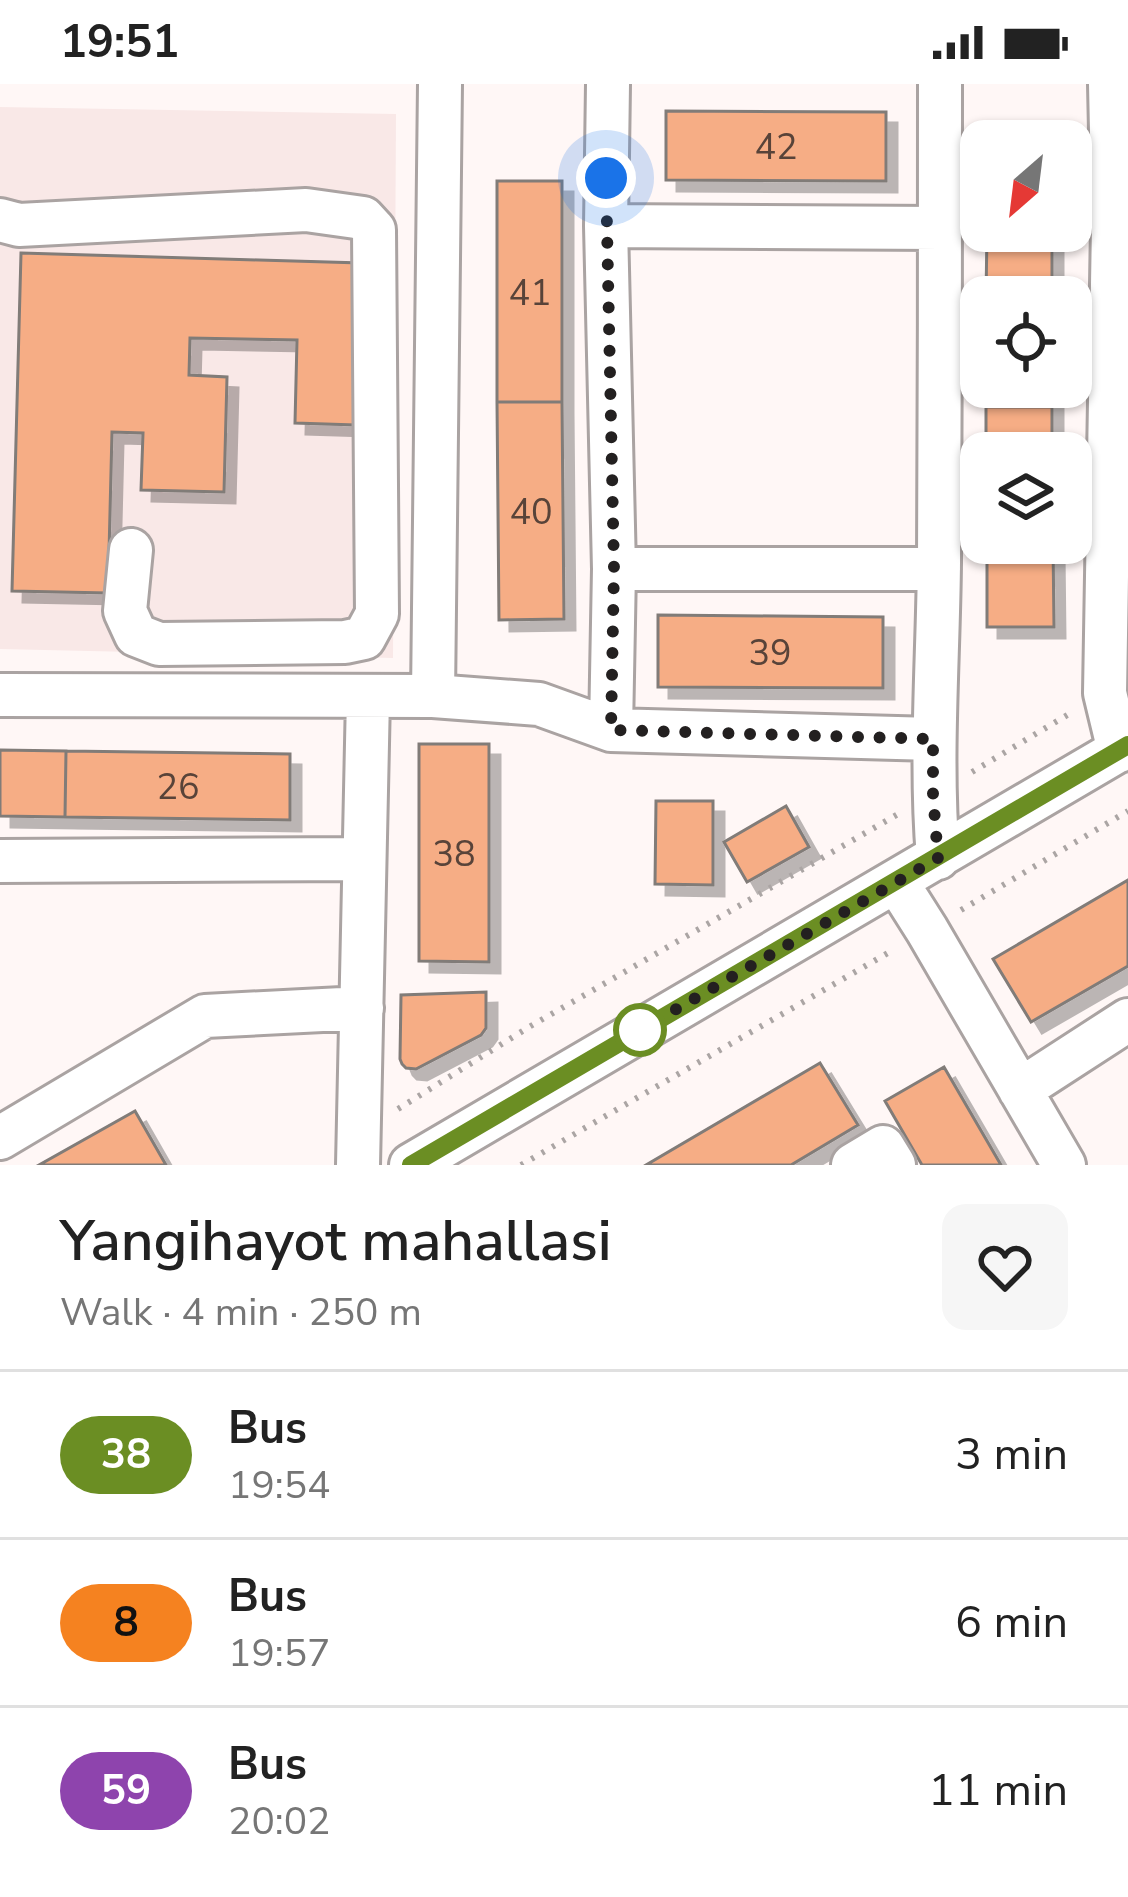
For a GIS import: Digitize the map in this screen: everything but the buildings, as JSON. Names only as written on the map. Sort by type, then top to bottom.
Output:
[{"type":"street","points":[[433,696],[440,84]]},
{"type":"street","points":[[608,84],[606,226],[614,569],[611,730]]},
{"type":"street","points":[[938,858],[933,739],[939,569],[940,84]]},
{"type":"street","points":[[425,1161],[1124,748],[1105,693],[1120,226],[1110,84]]},
{"type":"street","points":[[0,220],[19,225],[306,210],[363,218],[374,230],[377,614],[364,638],[159,644],[136,634],[125,611],[131,550]]},
{"type":"street","points":[[606,226],[940,228]]},
{"type":"street","points":[[614,569],[939,569]]},
{"type":"street","points":[[0,695],[433,696],[539,704],[611,730],[933,739]]},
{"type":"street","points":[[358,1149],[368,698]]},
{"type":"street","points":[[0,861],[364,859]]},
{"type":"street","points":[[896,881],[1064,1165]]},
{"type":"street","points":[[0,1138],[205,1016],[362,1008]]},
{"type":"street","points":[[1020,1090],[1128,1020]]},
{"type":"street","points":[[853,1165],[883,1148],[893,1165]]},
{"type":"path","points":[[358,1149],[429,1089],[529,1027],[1105,693]]},
{"type":"path","points":[[521,1165],[1128,811]]},
{"type":"path","points":[[429,1089],[435,1100]]},
{"type":"shaded area","points":[[0,107],[396,114],[393,658],[0,649]]},
{"type":"bus line","name":"38","points":[[411,1165],[1128,745]]},
{"type":"route","points":[[606,178],[614,569],[611,730],[933,739],[938,858],[640,1030]]}]
